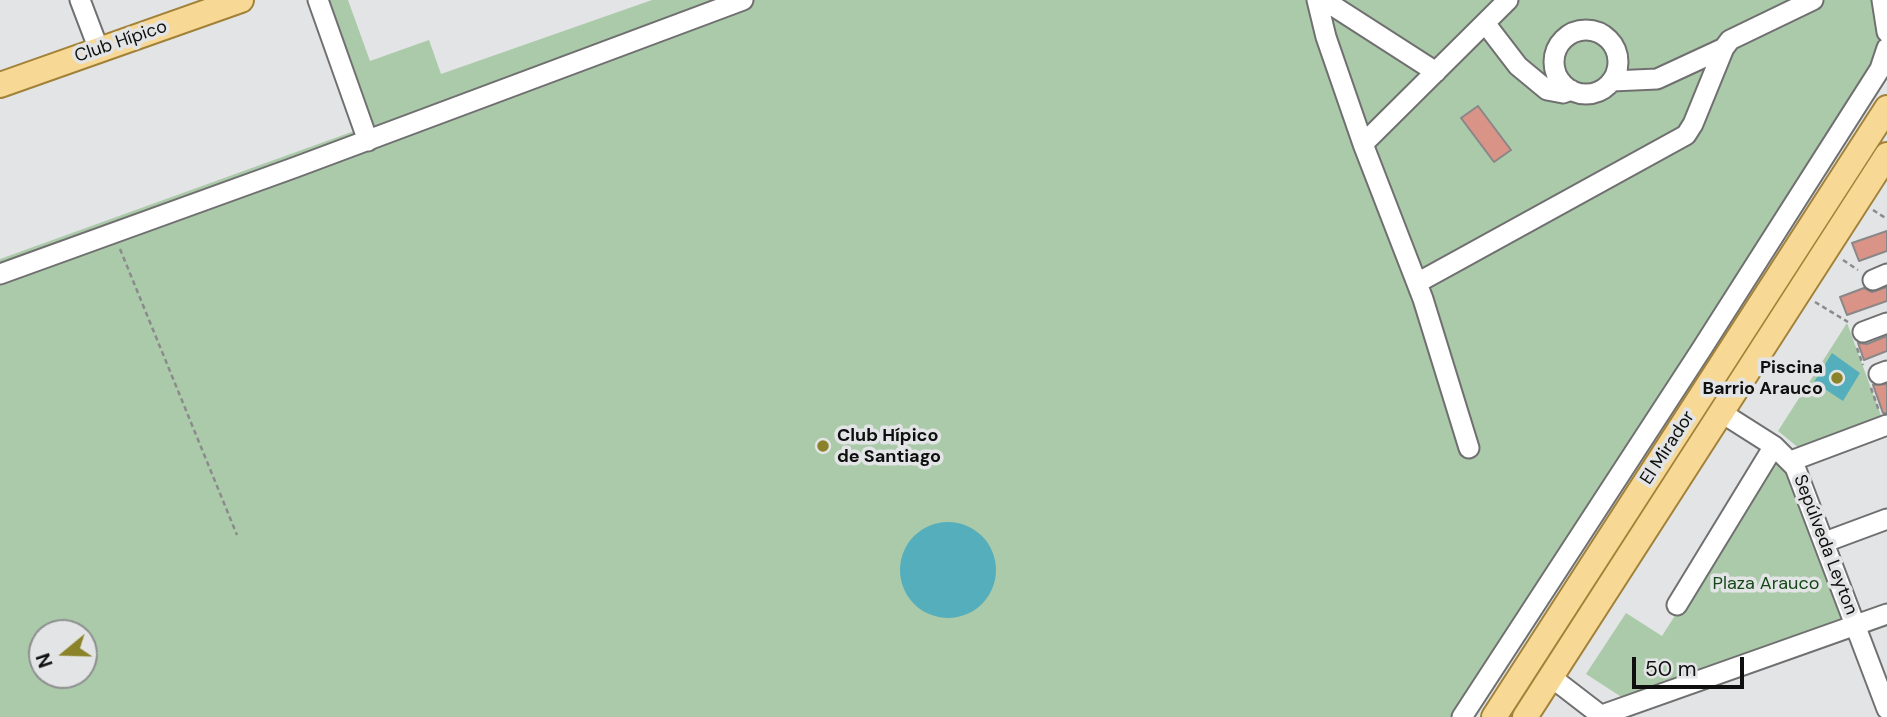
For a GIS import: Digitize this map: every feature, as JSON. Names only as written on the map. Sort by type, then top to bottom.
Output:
[{"type":"main road","name":"Club Hípico","points":[[0,85],[242,0]]},
{"type":"main road","name":"El Mirador","points":[[1494,717],[1887,108]]},
{"type":"main road","name":"El Mirador","points":[[1525,717],[1887,155]]},
{"type":"main road","points":[[1737,341],[1759,355]]},
{"type":"main road","points":[[1559,617],[1581,632]]},
{"type":"street","points":[[80,0],[99,50]]},
{"type":"street","points":[[318,0],[368,141]]},
{"type":"street","points":[[0,274],[368,141],[743,0]]},
{"type":"street","points":[[1317,0],[1326,37],[1363,144],[1417,283],[1469,448]]},
{"type":"street","points":[[1324,0],[1436,72]]},
{"type":"street","points":[[1363,144],[1508,0]]},
{"type":"street","points":[[1771,20],[1773,0]]},
{"type":"street","points":[[1417,283],[1686,135],[1724,47],[1730,40],[1813,0]]},
{"type":"street","points":[[1882,0],[1887,32]]},
{"type":"street","points":[[1485,23],[1518,66],[1547,90],[1563,93],[1571,90]]},
{"type":"street","points":[[1579,32],[1594,32],[1608,39],[1618,59],[1612,81],[1600,91],[1578,93],[1560,80],[1555,58],[1556,51],[1565,38],[1579,32]]},
{"type":"street","points":[[1612,81],[1657,79],[1724,47]]},
{"type":"street","points":[[1462,717],[1702,350],[1880,69],[1887,48]]},
{"type":"street","points":[[1856,333],[1887,323]]},
{"type":"street","name":"Sepúlveda Leyton","points":[[1722,413],[1774,446],[1790,461],[1800,476],[1887,709]]},
{"type":"street","points":[[1790,461],[1886,426]]},
{"type":"street","points":[[1677,605],[1774,446]]},
{"type":"street","points":[[1825,542],[1887,519]]},
{"type":"street","points":[[1551,677],[1603,716],[1887,614]]},
{"type":"path","points":[[1877,212],[1887,219]]},
{"type":"path","points":[[114,233],[237,535]]},
{"type":"path","points":[[1800,292],[1856,333],[1874,373],[1886,426]]},
{"type":"green space","name":"Club Hípico de Santiago","points":[[312,0],[348,0],[370,61],[429,40],[441,74],[652,0],[1887,0],[1887,69],[1472,717],[0,717],[0,259],[357,130]]},
{"type":"green space","points":[[1847,323],[1883,421],[1800,449],[1778,431]]},
{"type":"green space","name":"Plaza Arauco","points":[[1774,459],[1788,472],[1844,620],[1623,698],[1586,674],[1626,613],[1662,636]]},
{"type":"water","name":"Piscina Barrio Arauco","points":[[1832,353],[1860,373],[1843,401],[1814,382]]},
{"type":"water","points":[[948,522],[966,526],[982,536],[992,552],[996,570],[992,588],[982,604],[966,614],[948,618],[930,614],[914,604],[904,588],[900,570],[904,552],[914,536],[930,526]]},
{"type":"building","points":[[1478,106],[1511,150],[1494,162],[1461,118]]},
{"type":"building","points":[[1887,231],[1887,251],[1859,261],[1852,243]]},
{"type":"building","points":[[1887,287],[1887,301],[1847,315],[1840,297],[1864,288],[1872,292]]},
{"type":"building","points":[[1887,336],[1887,351],[1864,360],[1858,343],[1867,344]]},
{"type":"building","points":[[1887,384],[1887,413],[1883,413],[1873,385]]},
{"type":"place","name":"Piscina Barrio Arauco","points":[[1837,378]]},
{"type":"place","name":"Club Hípico de Santiago","points":[[823,446]]}]
